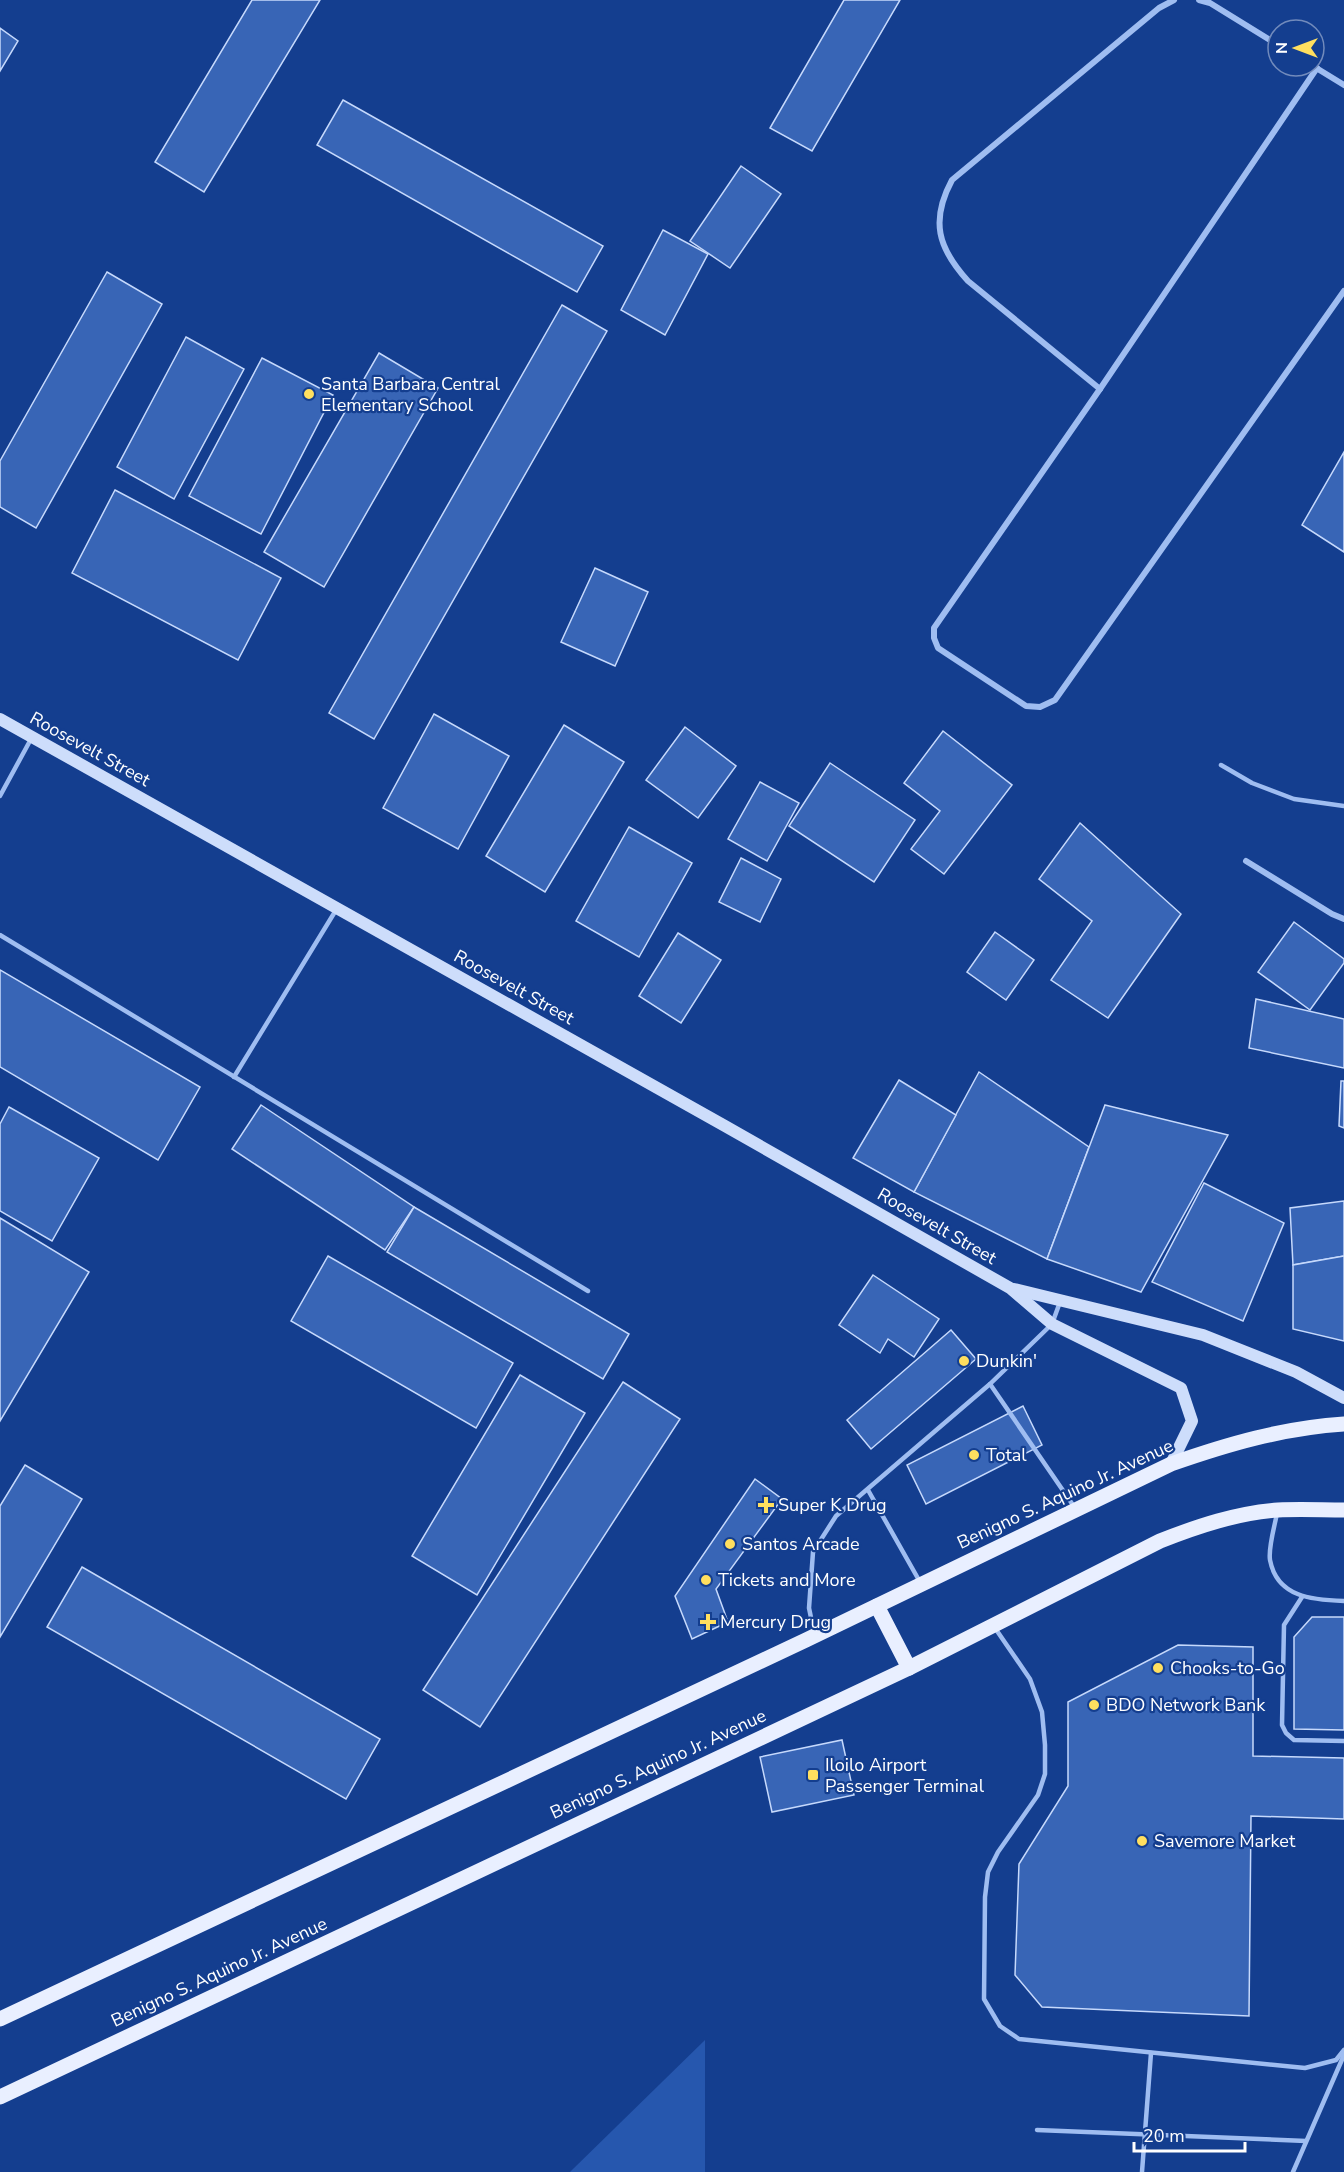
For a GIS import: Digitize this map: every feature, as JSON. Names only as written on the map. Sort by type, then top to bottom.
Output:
[{"type":"main road","name":"Roosevelt Street","points":[[0,719],[1010,1288],[1052,1324],[1181,1388],[1192,1421],[1171,1464]]},
{"type":"main road","name":"Roosevelt Street","points":[[1010,1288],[1203,1335],[1296,1372],[1344,1398]]},
{"type":"main road","name":"Benigno S. Aquino Jr. Avenue","points":[[0,2019],[877,1606],[1075,1508],[1171,1464],[1225,1445],[1274,1433],[1344,1424]]},
{"type":"main road","name":"Benigno S. Aquino Jr. Avenue","points":[[0,2097],[909,1668],[1160,1541],[1230,1517],[1277,1510],[1344,1510]]},
{"type":"main road","points":[[877,1606],[909,1668]]},
{"type":"street","points":[[1100,389],[968,281],[953,264],[942,240],[938,219],[942,198],[952,180],[1159,8],[1174,0]]},
{"type":"street","points":[[1199,0],[1210,3],[1266,38]]},
{"type":"street","points":[[1326,74],[1344,85]]},
{"type":"street","points":[[1308,78],[1100,389],[934,628],[934,638],[938,648],[1026,706],[1040,707],[1055,700],[1344,291]]},
{"type":"street","points":[[1245,861],[1344,919]]},
{"type":"lane","points":[[0,796],[32,737]]},
{"type":"lane","points":[[1221,765],[1252,783],[1294,799],[1344,806]]},
{"type":"lane","points":[[234,1077],[336,909]]},
{"type":"lane","points":[[0,935],[588,1291]]},
{"type":"lane","points":[[814,1635],[809,1608],[813,1552],[836,1516],[990,1384],[1052,1324],[1060,1299]]},
{"type":"lane","points":[[990,1384],[1075,1508]]},
{"type":"lane","points":[[868,1490],[921,1584]]},
{"type":"lane","points":[[1277,1510],[1269,1558],[1279,1582],[1302,1597],[1318,1600],[1344,1600]]},
{"type":"lane","points":[[1302,1597],[1284,1625],[1282,1725],[1286,1733],[1294,1740],[1344,1741]]},
{"type":"lane","points":[[994,1626],[1030,1678],[1042,1712],[1045,1774],[1038,1795],[998,1852],[988,1872],[985,1897],[984,1999],[1000,2025],[1020,2039],[1305,2068],[1336,2060],[1344,2053]]},
{"type":"lane","points":[[1142,2172],[1151,2053]]},
{"type":"lane","points":[[1293,2172],[1344,2053]]},
{"type":"lane","points":[[1037,2130],[1306,2141]]},
{"type":"shaded area","points":[[705,2040],[705,2172],[570,2172],[572,2170]]},
{"type":"building","points":[[252,0],[320,0],[204,192],[155,162]]},
{"type":"building","points":[[844,0],[900,0],[812,151],[770,128]]},
{"type":"building","points":[[0,28],[18,41],[0,71]]},
{"type":"building","points":[[343,100],[603,246],[577,292],[317,145]]},
{"type":"building","points":[[741,166],[781,194],[730,268],[690,241]]},
{"type":"building","points":[[663,230],[708,254],[665,335],[621,310]]},
{"type":"building","points":[[107,272],[162,304],[36,528],[0,507],[0,461]]},
{"type":"building","points":[[562,305],[607,331],[374,739],[329,713]]},
{"type":"building","points":[[186,337],[244,369],[174,499],[117,467]]},
{"type":"building","points":[[379,353],[438,388],[324,587],[264,552]]},
{"type":"building","points":[[262,358],[333,395],[261,534],[189,496]]},
{"type":"building","points":[[1344,452],[1344,552],[1302,525]]},
{"type":"building","points":[[115,490],[281,578],[238,660],[72,573]]},
{"type":"building","points":[[595,568],[648,592],[615,666],[561,642]]},
{"type":"building","points":[[434,714],[509,756],[458,849],[383,808]]},
{"type":"building","points":[[564,725],[624,762],[545,892],[486,856]]},
{"type":"building","points":[[685,727],[736,766],[698,818],[646,780]]},
{"type":"building","points":[[943,731],[1012,785],[944,874],[911,849],[940,811],[904,783]]},
{"type":"building","points":[[830,763],[915,820],[874,882],[789,826]]},
{"type":"building","points":[[760,782],[799,803],[767,861],[728,839]]},
{"type":"building","points":[[1080,823],[1181,914],[1108,1018],[1051,980],[1092,921],[1039,879]]},
{"type":"building","points":[[629,827],[692,863],[639,957],[576,921]]},
{"type":"building","points":[[741,858],[781,879],[760,922],[719,902]]},
{"type":"building","points":[[1294,922],[1344,959],[1344,963],[1310,1010],[1258,972]]},
{"type":"building","points":[[995,932],[1034,960],[1006,1000],[967,972]]},
{"type":"building","points":[[678,933],[721,960],[681,1023],[639,996]]},
{"type":"building","points":[[0,970],[200,1087],[158,1160],[0,1067]]},
{"type":"building","points":[[1256,999],[1344,1019],[1344,1068],[1249,1048]]},
{"type":"building","points":[[979,1072],[1089,1147],[1047,1259],[914,1192]]},
{"type":"building","points":[[899,1080],[956,1115],[914,1192],[853,1158]]},
{"type":"building","points":[[1341,1081],[1344,1081],[1344,1128],[1339,1126]]},
{"type":"building","points":[[261,1105],[414,1207],[385,1250],[232,1149]]},
{"type":"building","points":[[1105,1105],[1228,1135],[1141,1292],[1047,1259]]},
{"type":"building","points":[[9,1107],[99,1158],[52,1241],[0,1211],[0,1124]]},
{"type":"building","points":[[1204,1183],[1284,1223],[1243,1321],[1152,1282]]},
{"type":"building","points":[[1344,1201],[1344,1256],[1293,1265],[1290,1208]]},
{"type":"building","points":[[414,1207],[629,1334],[603,1379],[387,1252]]},
{"type":"building","points":[[0,1218],[89,1272],[0,1421]]},
{"type":"building","points":[[328,1256],[513,1363],[476,1428],[291,1321]]},
{"type":"building","points":[[1344,1256],[1344,1341],[1293,1329],[1293,1265]]},
{"type":"building","points":[[873,1275],[939,1319],[914,1357],[888,1339],[880,1353],[839,1325]]},
{"type":"building","points":[[951,1330],[976,1359],[871,1449],[847,1420]]},
{"type":"building","points":[[520,1375],[585,1413],[477,1595],[412,1556]]},
{"type":"building","points":[[623,1382],[680,1419],[480,1727],[423,1690]]},
{"type":"building","name":"Total","points":[[1023,1406],[1042,1445],[926,1504],[907,1465]]},
{"type":"building","points":[[25,1465],[82,1499],[0,1637],[0,1506]]},
{"type":"building","name":"Santos Arcade","points":[[755,1479],[782,1499],[716,1589],[728,1622],[692,1639],[675,1596]]},
{"type":"building","points":[[82,1567],[380,1739],[346,1799],[47,1627]]},
{"type":"building","points":[[1312,1617],[1344,1617],[1344,1730],[1294,1729],[1294,1637]]},
{"type":"building","name":"Savemore Market","points":[[1178,1645],[1253,1647],[1253,1756],[1344,1758],[1344,1819],[1251,1816],[1249,2016],[1042,2007],[1015,1975],[1019,1864],[1068,1786],[1068,1702]]},
{"type":"building","points":[[842,1740],[854,1795],[772,1812],[760,1757]]},
{"type":"place","name":"Santa Barbara Central Elementary School","points":[[309,394]]},
{"type":"place","name":"Dunkin'","points":[[964,1361]]},
{"type":"place","name":"Total","points":[[974,1455]]},
{"type":"place","name":"Super K Drug","points":[[766,1505]]},
{"type":"place","name":"Santos Arcade","points":[[730,1544]]},
{"type":"place","name":"Tickets and More","points":[[706,1580]]},
{"type":"place","name":"Mercury Drug","points":[[708,1622]]},
{"type":"place","name":"Chooks-to-Go","points":[[1158,1668]]},
{"type":"place","name":"BDO Network Bank","points":[[1094,1705]]},
{"type":"place","name":"Iloilo Airport Passenger Terminal","points":[[813,1775]]},
{"type":"place","name":"Savemore Market","points":[[1142,1841]]}]
